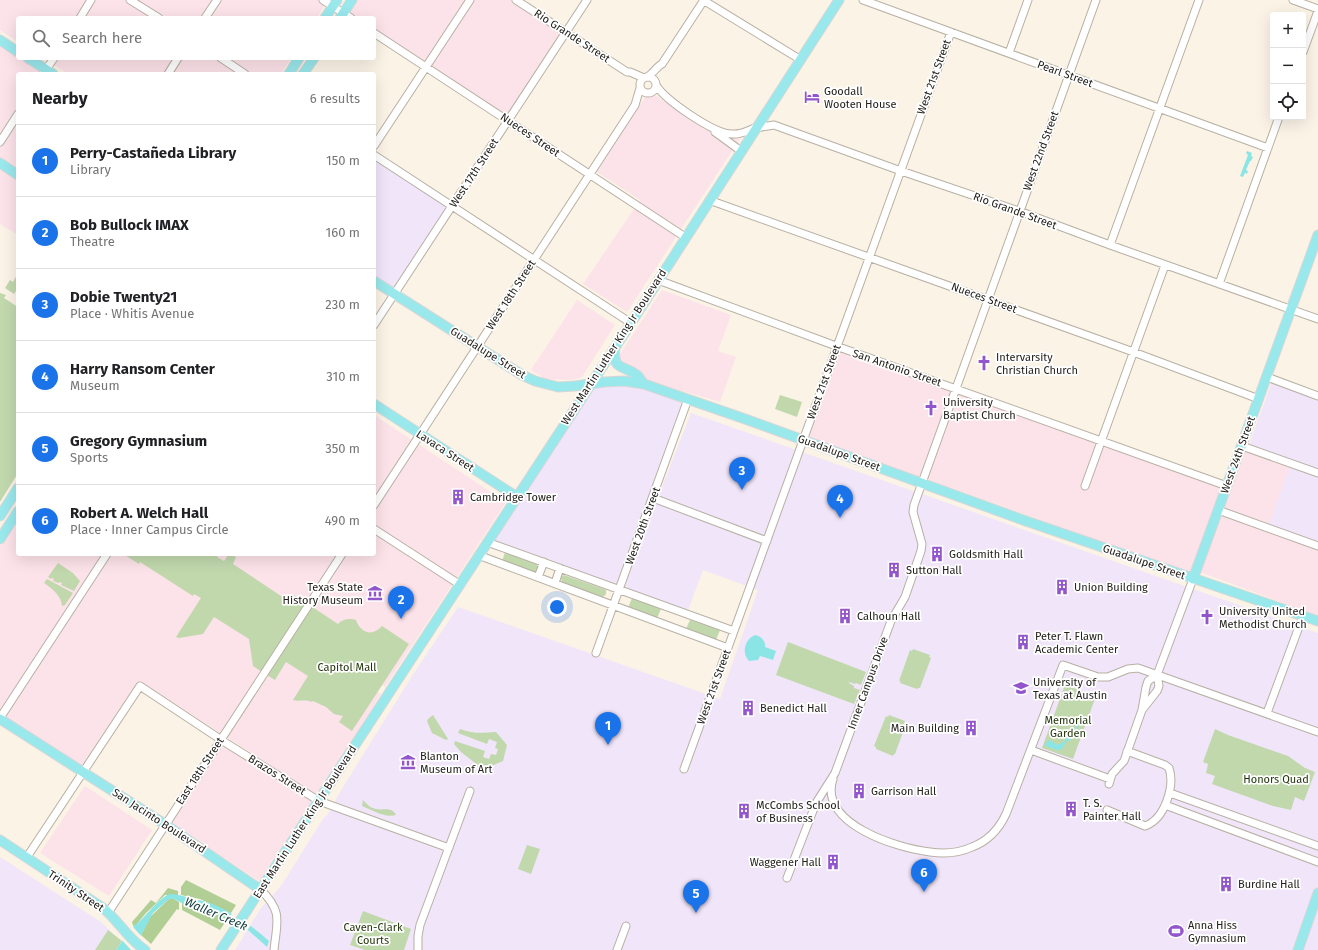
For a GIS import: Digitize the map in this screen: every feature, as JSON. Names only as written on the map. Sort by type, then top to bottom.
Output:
[{"type":"main road","points":[[345,16],[352,0]]},
{"type":"main road","name":"West Martin Luther King Jr Boulevard","points":[[388,693],[631,323],[839,0]]},
{"type":"main road","points":[[326,16],[335,3]]},
{"type":"main road","points":[[0,40],[16,51]]},
{"type":"main road","points":[[31,60],[47,72]]},
{"type":"main road","points":[[290,72],[298,60]]},
{"type":"main road","points":[[304,72],[313,60]]},
{"type":"main road","points":[[0,163],[16,174]]},
{"type":"main road","name":"West 24th Street","points":[[1193,579],[1318,235]]},
{"type":"main road","name":"Guadalupe Street","points":[[376,282],[535,382],[558,386],[624,381],[644,384],[922,484],[1318,621]]},
{"type":"main road","points":[[615,346],[614,358],[616,362],[620,367],[638,376],[644,384]]},
{"type":"main road","name":"Lavaca Street","points":[[376,405],[517,497]]},
{"type":"main road","points":[[0,516],[16,491]]},
{"type":"main road","points":[[0,539],[16,514]]},
{"type":"main road","name":"East Martin Luther King Jr Boulevard","points":[[222,947],[261,890],[388,693]]},
{"type":"main road","name":"San Jacinto Boulevard","points":[[0,718],[166,825],[261,890]]},
{"type":"main road","name":"Trinity Street","points":[[0,840],[108,913],[135,943],[145,950]]},
{"type":"main road","points":[[1298,950],[1318,893]]},
{"type":"street","points":[[81,16],[91,0]]},
{"type":"street","points":[[130,0],[156,16]]},
{"type":"street","points":[[206,16],[217,0]]},
{"type":"street","points":[[323,0],[335,3],[345,16]]},
{"type":"street","points":[[376,143],[470,0]]},
{"type":"street","name":"Rio Grande Street","points":[[516,0],[628,72],[646,78]]},
{"type":"street","name":"West 17th Street","points":[[376,322],[587,0]]},
{"type":"street","points":[[662,64],[659,65],[652,74],[641,81],[640,87],[644,92],[649,93],[655,89],[655,84],[662,64],[704,0],[801,60]]},
{"type":"street","name":"Pearl Street","points":[[862,0],[1268,148]]},
{"type":"street","points":[[1009,53],[1028,0]]},
{"type":"street","name":"West 22nd Street","points":[[922,484],[1096,0]]},
{"type":"street","points":[[1110,245],[1199,0]]},
{"type":"street","points":[[1293,0],[1318,10],[1304,48]]},
{"type":"street","name":"West 21st Street","points":[[684,769],[950,32]]},
{"type":"street","name":"Nueces Street","points":[[376,34],[685,237]]},
{"type":"street","points":[[48,72],[53,60]]},
{"type":"street","points":[[169,72],[177,60]]},
{"type":"street","points":[[224,60],[242,72]]},
{"type":"street","name":"Rio Grande Street","points":[[628,72],[640,87]]},
{"type":"street","points":[[646,78],[653,80],[655,84]]},
{"type":"street","name":"Rio Grande Street","points":[[655,84],[666,98]]},
{"type":"street","name":"West 18th Street","points":[[376,502],[635,105],[640,87]]},
{"type":"street","name":"Rio Grande Street","points":[[649,93],[666,98],[723,133],[740,134],[756,128],[774,125],[901,171],[1019,211],[1318,319]]},
{"type":"street","name":"West 18th Street","points":[[635,105],[649,93]]},
{"type":"street","points":[[0,142],[16,117]]},
{"type":"street","points":[[1219,284],[1278,120]]},
{"type":"street","name":"Rio Grande Street","points":[[711,127],[721,137],[741,151]]},
{"type":"street","points":[[376,156],[631,323]]},
{"type":"street","name":"Nueces Street","points":[[709,200],[1134,352],[1258,400]]},
{"type":"street","points":[[1085,486],[1165,265]]},
{"type":"street","name":"San Antonio Street","points":[[658,280],[836,346],[1227,486]]},
{"type":"street","points":[[1267,377],[1318,396]]},
{"type":"street","name":"West 20th Street","points":[[596,653],[688,399]]},
{"type":"street","points":[[1242,446],[1318,473]]},
{"type":"street","name":"Inner Campus Drive","points":[[787,878],[816,803],[835,773],[891,620],[905,597],[921,551],[921,540],[913,512],[922,484]]},
{"type":"street","points":[[653,498],[767,541]]},
{"type":"street","points":[[1218,510],[1318,546]]},
{"type":"street","points":[[376,531],[459,584]]},
{"type":"street","points":[[487,542],[734,632]]},
{"type":"street","points":[[478,555],[728,648]]},
{"type":"street","points":[[0,718],[106,556]]},
{"type":"street","name":"East 18th Street","points":[[108,913],[341,556]]},
{"type":"street","points":[[538,577],[544,562]]},
{"type":"street","points":[[555,583],[560,568]]},
{"type":"street","name":"West 24th Street","points":[[1142,710],[1157,691],[1159,686],[1157,675],[1193,579]]},
{"type":"street","points":[[1267,714],[1303,616]]},
{"type":"street","points":[[835,773],[831,788],[832,800],[839,813],[850,823],[879,838],[905,847],[931,852],[957,852],[973,847],[983,841],[994,833],[1003,822],[1063,665],[1098,677],[1108,677],[1128,669],[1138,668],[1318,732]]},
{"type":"street","name":"West 24th Street","points":[[1031,750],[1109,782],[1121,766],[1127,751],[1142,710],[1148,681],[1157,675]]},
{"type":"street","name":"Brazos Street","points":[[84,772],[140,686],[319,801],[449,848]]},
{"type":"street","points":[[1107,810],[1145,826],[1149,825],[1165,805],[1170,793],[1171,783],[1169,768],[1165,765],[1127,751]]},
{"type":"street","points":[[27,858],[84,772]]},
{"type":"street","points":[[418,950],[420,925],[470,791]]},
{"type":"street","points":[[1170,793],[1318,846]]},
{"type":"street","points":[[1165,805],[1318,862]]},
{"type":"street","points":[[1227,828],[1232,815]]},
{"type":"street","points":[[1276,846],[1281,833]]},
{"type":"street","name":"San Jacinto Boulevard","points":[[261,890],[271,900],[277,913],[274,950]]},
{"type":"street","points":[[617,950],[626,926]]},
{"type":"shaded area","points":[[0,0],[328,0],[318,16],[16,16],[16,41],[0,30]]},
{"type":"shaded area","points":[[355,0],[511,0],[567,34],[510,118],[376,31],[376,16],[352,16],[347,13]]},
{"type":"shaded area","points":[[0,45],[16,56],[16,60],[23,60],[41,72],[16,72],[16,234],[0,224]]},
{"type":"shaded area","points":[[46,60],[290,60],[282,72],[65,72]]},
{"type":"shaded area","points":[[649,91],[705,129],[729,137],[741,137],[627,312],[583,284],[640,200],[597,172]]},
{"type":"shaded area","points":[[376,156],[452,206],[395,294],[376,282]]},
{"type":"shaded area","points":[[662,290],[731,315],[718,351],[736,357],[720,402],[645,380],[622,365],[618,357]]},
{"type":"shaded area","points":[[577,300],[615,325],[582,377],[573,380],[546,379],[531,370]]},
{"type":"shaded area","points":[[840,351],[953,391],[920,478],[808,437]]},
{"type":"shaded area","points":[[624,381],[688,399],[619,590],[487,542],[590,385]]},
{"type":"shaded area","points":[[1272,381],[1318,398],[1318,546],[1268,528],[1291,463],[1248,448]]},
{"type":"shaded area","points":[[958,393],[1223,487],[1191,574],[927,479]]},
{"type":"shaded area","name":"University of Texas at Austin","points":[[691,413],[1318,633],[1318,950],[235,950],[261,908],[281,886],[323,819],[328,814],[412,676],[458,607],[720,699],[758,590],[703,570],[687,613],[622,589]]},
{"type":"shaded area","points":[[376,416],[506,502],[385,687],[186,556],[376,556]]},
{"type":"shaded area","points":[[1246,448],[1291,463],[1318,548],[1318,616],[1200,572]]},
{"type":"shaded area","points":[[16,521],[16,556],[171,556],[381,694],[317,796],[140,681],[84,768],[0,714],[0,546]]},
{"type":"shaded area","points":[[222,743],[312,801],[259,881],[171,823]]},
{"type":"shaded area","points":[[85,786],[152,830],[109,896],[40,853]]},
{"type":"shaded area","points":[[0,857],[101,922],[130,950],[0,950]]},
{"type":"green space","points":[[16,277],[16,291],[14,294],[5,288],[10,280],[13,282]]},
{"type":"green space","points":[[0,293],[6,295],[4,298],[16,306],[16,476],[0,502]]},
{"type":"green space","points":[[780,395],[802,402],[797,417],[775,409]]},
{"type":"green space","points":[[505,552],[536,564],[539,567],[535,573],[502,562]]},
{"type":"green space","name":"Capitol Mall","points":[[126,556],[217,556],[224,561],[228,556],[234,556],[236,557],[233,564],[290,602],[294,595],[338,624],[346,619],[356,620],[360,628],[367,632],[375,632],[382,626],[409,644],[352,731],[339,722],[343,716],[334,714],[326,707],[313,701],[293,700],[308,676],[286,662],[275,680],[253,666],[249,639],[214,617],[203,634],[179,638],[176,637],[201,598],[194,594],[193,596],[140,562],[139,564]]},
{"type":"green space","points":[[58,563],[73,573],[80,581],[74,591],[61,585],[62,583],[53,581],[54,579],[48,577]]},
{"type":"green space","points":[[564,575],[604,589],[606,590],[606,594],[602,598],[562,583],[561,577]]},
{"type":"green space","points":[[47,579],[73,593],[65,605],[62,606],[62,603],[56,593],[44,583]]},
{"type":"green space","points":[[632,598],[661,609],[657,618],[628,608]]},
{"type":"green space","points":[[690,620],[720,630],[716,640],[686,629]]},
{"type":"green space","points":[[788,642],[866,672],[861,685],[849,682],[854,686],[854,688],[860,690],[854,704],[776,675]]},
{"type":"green space","points":[[913,649],[930,655],[929,657],[931,658],[920,688],[917,689],[900,683],[901,681],[899,681],[910,650],[912,651]]},
{"type":"green space","name":"Memorial Garden","points":[[1065,685],[1096,696],[1073,759],[1042,748]]},
{"type":"green space","points":[[433,715],[448,739],[446,740],[432,733],[427,721]]},
{"type":"green space","points":[[889,715],[905,721],[904,724],[906,724],[893,756],[876,749],[874,746],[886,716],[888,717]]},
{"type":"green space","points":[[460,729],[482,733],[496,732],[507,745],[503,761],[489,767],[479,766],[461,752],[454,744],[455,741],[485,751],[483,757],[489,759],[491,754],[496,755],[498,749],[495,748],[497,742],[489,739],[487,744],[458,733]]},
{"type":"green space","name":"Honors Quad","points":[[1215,729],[1288,756],[1305,768],[1315,772],[1304,801],[1295,797],[1291,810],[1273,806],[1212,784],[1215,776],[1206,773],[1208,764],[1203,762]]},
{"type":"green space","points":[[363,800],[368,805],[376,809],[389,809],[396,815],[382,815],[362,806]]},
{"type":"green space","points":[[527,845],[540,849],[531,874],[518,869]]},
{"type":"green space","points":[[186,880],[236,905],[231,913],[200,899],[181,895],[181,887]]},
{"type":"green space","points":[[168,888],[178,891],[178,895],[165,895],[136,925],[133,926],[132,922],[151,900],[156,903]]},
{"type":"green space","points":[[169,899],[174,899],[179,902],[179,910],[177,909],[151,944],[141,935],[150,917]]},
{"type":"green space","points":[[182,903],[202,908],[228,918],[220,930],[182,910]]},
{"type":"green space","name":"Caven-Clark Courts","points":[[363,911],[411,929],[404,950],[365,950],[350,945]]},
{"type":"green space","points":[[108,930],[122,941],[116,950],[95,950]]},
{"type":"water","points":[[1247,151],[1252,153],[1251,156],[1253,157],[1246,170],[1248,171],[1247,174],[1245,173],[1243,177],[1240,176],[1248,155],[1246,153]]},
{"type":"water","points":[[755,635],[763,639],[765,647],[776,651],[773,660],[760,656],[758,660],[749,661],[745,654],[745,646]]},
{"type":"water","points":[[1080,718],[1082,719],[1081,722],[1071,740],[1067,741],[1061,750],[1045,746],[1049,740],[1058,745],[1065,741],[1067,736],[1072,733],[1078,724]]},
{"type":"water","points":[[170,894],[204,901],[225,910],[244,921],[269,941],[267,947],[248,930],[232,920],[202,908],[186,905],[174,899],[169,899],[153,913],[133,950],[116,950],[133,926],[140,921],[160,900]]},
{"type":"pier","points":[[233,912],[245,919],[251,925],[246,932],[227,920]]},
{"type":"pier","points":[[132,924],[142,937],[135,950],[131,950],[121,939]]},
{"type":"place","name":"Goodall Wooten House","points":[[812,97]]},
{"type":"place","name":"Intervarsity Christian Church","points":[[984,363]]},
{"type":"place","name":"University Baptist Church","points":[[931,408]]},
{"type":"place","name":"Dobie Twenty21","points":[[742,490]]},
{"type":"place","name":"Cambridge Tower","points":[[458,497]]},
{"type":"place","name":"Harry Ransom Center","points":[[840,518]]},
{"type":"place","name":"Goldsmith Hall","points":[[937,554]]},
{"type":"place","name":"Sutton Hall","points":[[894,570]]},
{"type":"place","name":"Union Building","points":[[1062,587]]},
{"type":"place","name":"Texas State History Museum","points":[[375,593]]},
{"type":"place","name":"Calhoun Hall","points":[[845,616]]},
{"type":"place","name":"University United Methodist Church","points":[[1207,617]]},
{"type":"place","name":"Bob Bullock IMAX","points":[[401,619]]},
{"type":"place","name":"Peter T. Flawn Academic Center","points":[[1023,642]]},
{"type":"place","name":"University of Texas at Austin","points":[[1021,688]]},
{"type":"place","name":"Benedict Hall","points":[[748,708]]},
{"type":"place","name":"Main Building","points":[[971,728]]},
{"type":"place","name":"Perry-Castañeda Library","points":[[608,745]]},
{"type":"place","name":"Blanton Museum of Art","points":[[408,762]]},
{"type":"place","name":"Garrison Hall","points":[[859,791]]},
{"type":"place","name":"T. S. Painter Hall","points":[[1071,809]]},
{"type":"place","name":"McCombs School of Business","points":[[744,811]]},
{"type":"place","name":"Waggener Hall","points":[[833,862]]},
{"type":"place","name":"Burdine Hall","points":[[1226,884]]},
{"type":"place","name":"Robert A. Welch Hall","points":[[924,892]]},
{"type":"place","name":"Gregory Gymnasium","points":[[696,913]]},
{"type":"place","name":"Anna Hiss Gymnasium","points":[[1176,931]]},
{"type":"water label","name":"Waller Creek","points":[[216,914]]}]
